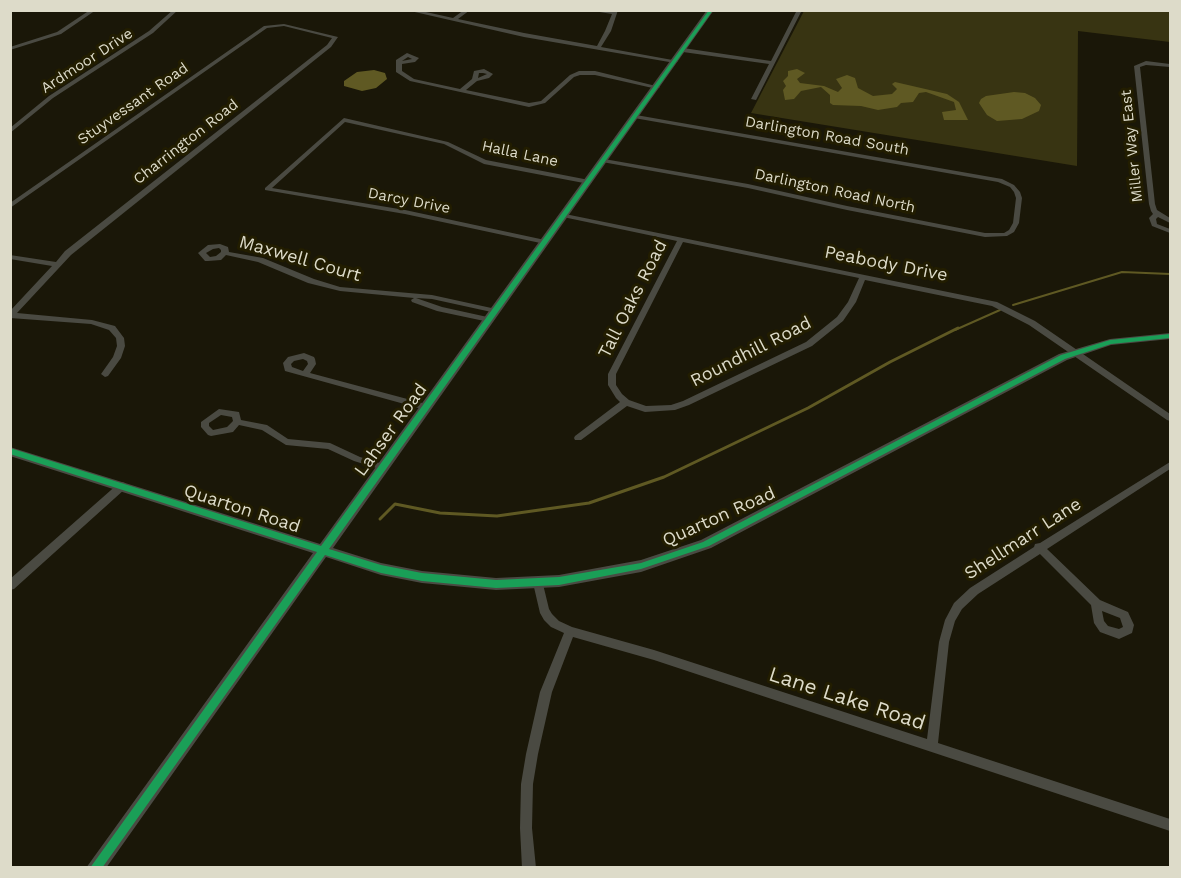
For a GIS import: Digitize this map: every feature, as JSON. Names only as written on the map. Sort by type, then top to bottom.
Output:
[{"type":"street","points":[[10,49],[59,33],[94,10]]},
{"type":"street","name":"Ardmoor Drive","points":[[10,131],[51,98],[151,32],[176,10]]},
{"type":"street","points":[[408,10],[675,62]]},
{"type":"street","points":[[453,20],[468,10]]},
{"type":"street","points":[[589,10],[616,12],[609,31],[598,48]]},
{"type":"street","name":"Lahser Road","points":[[95,867],[711,10]]},
{"type":"street","points":[[753,99],[800,10]]},
{"type":"street","name":"Stuyvessant Road","points":[[10,206],[261,30],[272,25]]},
{"type":"street","name":"Charrington Road","points":[[11,315],[57,264],[335,39],[329,34],[272,25]]},
{"type":"street","points":[[683,51],[772,63]]},
{"type":"street","points":[[400,63],[399,72],[408,78],[534,105],[548,98],[572,76],[584,72],[657,87]]},
{"type":"street","name":"Miller Way East","points":[[1170,65],[1144,64],[1152,204],[1157,214],[1170,221]]},
{"type":"street","points":[[462,91],[475,80]]},
{"type":"street","name":"Darlington Road South","points":[[636,117],[987,177],[1012,186]]},
{"type":"street","name":"Halla Lane","points":[[267,189],[344,120],[446,143],[484,162],[589,182]]},
{"type":"street","name":"Darlington Road North","points":[[604,161],[748,186],[824,204],[993,236],[1005,235],[1015,228],[1019,198],[1012,186]]},
{"type":"street","name":"Darcy Drive","points":[[267,189],[405,213],[545,242]]},
{"type":"street","points":[[1157,214],[1152,218],[1154,225],[1170,231]]},
{"type":"street","name":"Peabody Drive","points":[[565,216],[1003,307],[1018,314],[1170,418]]},
{"type":"street","name":"Tall Oaks Road","points":[[626,402],[614,391],[612,374],[681,240]]},
{"type":"street","name":"Maxwell Court","points":[[225,254],[269,262],[305,279],[331,287],[404,297],[432,297],[496,311]]},
{"type":"street","points":[[10,257],[57,264]]},
{"type":"street","name":"Roundhill Road","points":[[626,402],[645,409],[672,408],[793,353],[818,339],[840,319],[852,302],[863,277]]},
{"type":"street","name":"Maxwell Court","points":[[404,297],[489,321]]},
{"type":"street","points":[[11,315],[92,322],[111,328],[120,338],[121,346],[117,358],[105,374]]},
{"type":"street","name":"Quarton Road","points":[[10,451],[373,567],[422,577],[496,584],[538,583],[641,566],[706,544],[1075,352],[1110,342],[1170,336]]},
{"type":"street","points":[[305,374],[426,407]]},
{"type":"street","points":[[578,438],[626,402]]},
{"type":"street","points":[[237,422],[264,427],[286,442],[330,446],[357,459],[383,467]]},
{"type":"street","name":"Shellmarr Lane","points":[[932,747],[944,642],[954,612],[965,597],[1039,547],[1170,465]]},
{"type":"street","points":[[10,586],[122,486]]},
{"type":"street","points":[[1039,547],[1096,603]]},
{"type":"street","name":"Lane Lake Road","points":[[538,583],[544,610],[548,617],[555,624],[570,631],[654,655],[1170,825]]},
{"type":"street","points":[[529,867],[526,828],[527,784],[532,754],[546,692],[570,631]]},
{"type":"shaded area","points":[[804,11],[1170,11],[1170,42],[1078,31],[1077,166],[751,113]]},
{"type":"shaded area","points":[[797,69],[805,73],[797,79],[800,83],[824,86],[838,92],[842,88],[836,79],[847,75],[855,78],[858,88],[873,96],[892,94],[897,89],[892,84],[895,82],[947,94],[959,102],[968,120],[944,120],[942,112],[956,110],[954,102],[926,92],[919,93],[913,102],[878,110],[861,106],[833,105],[830,103],[830,95],[821,87],[801,91],[794,99],[785,100],[783,90],[786,86],[783,81],[788,76],[788,71]]},
{"type":"shaded area","points":[[374,70],[385,73],[387,79],[376,88],[362,91],[344,86],[344,81],[357,72]]},
{"type":"shaded area","points":[[1014,92],[1025,93],[1035,98],[1041,105],[1039,111],[1022,119],[997,121],[987,115],[979,103],[986,96]]},
{"type":"waterway","points":[[1013,305],[1122,272],[1170,274]]},
{"type":"waterway","points":[[955,330],[1000,310]]},
{"type":"waterway","points":[[380,519],[395,504],[440,513],[497,516],[589,503],[664,477],[808,408],[890,362],[958,328]]},
{"type":"cycle path","points":[[95,868],[711,10]]},
{"type":"cycle path","points":[[10,451],[381,569],[422,577],[496,584],[559,581],[641,566],[706,544],[1063,357],[1110,342],[1170,336]]}]
